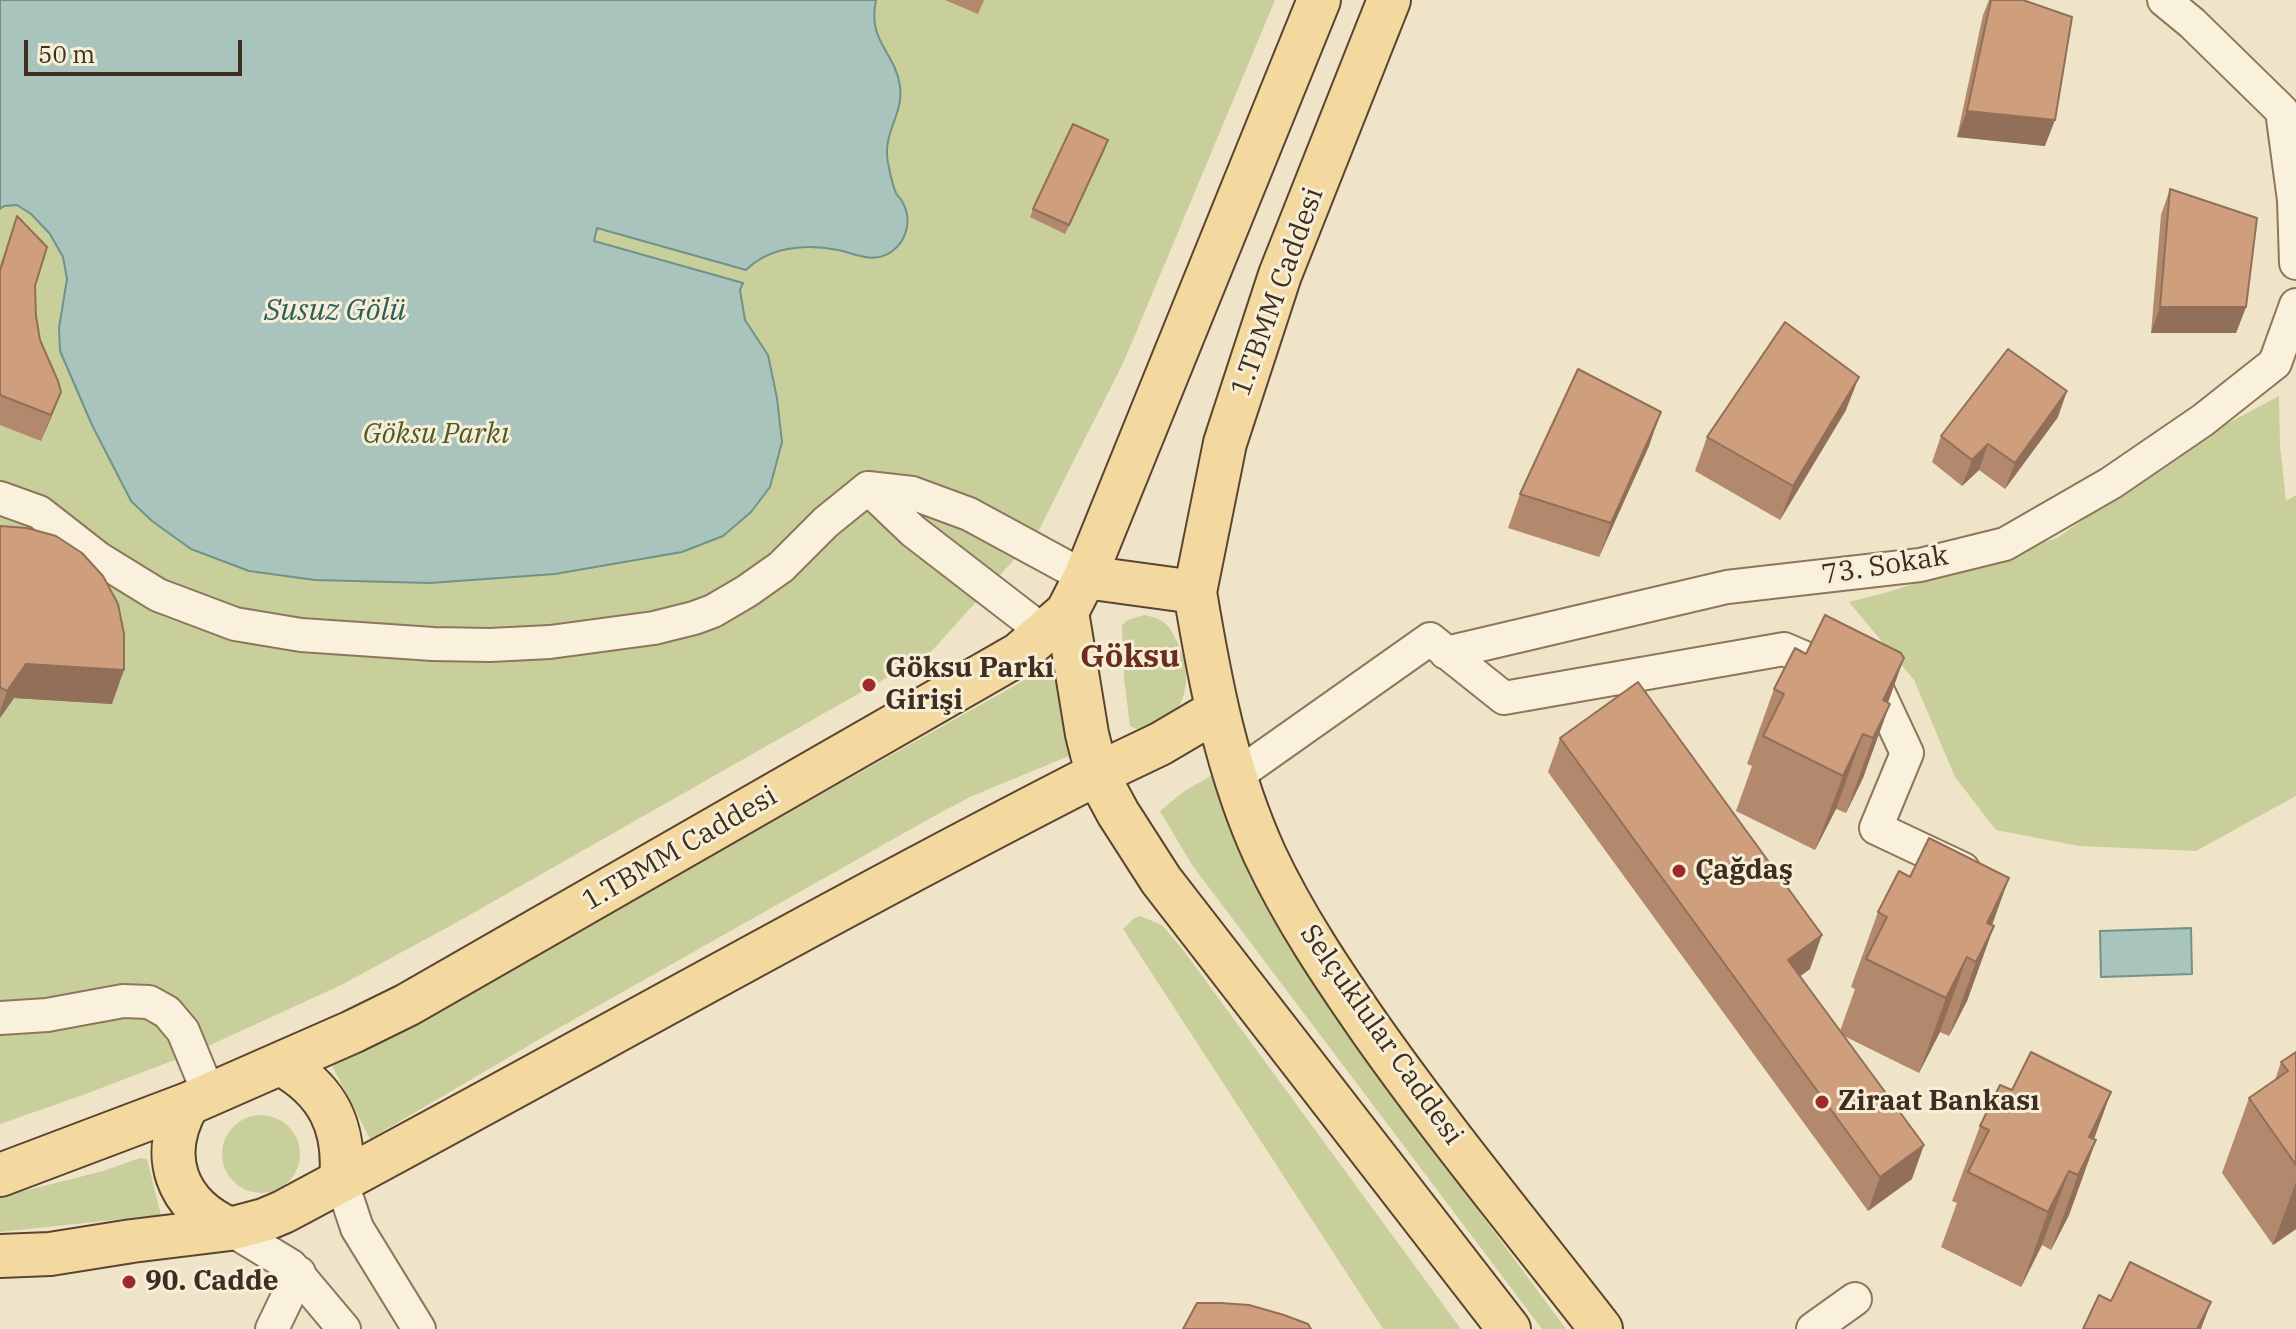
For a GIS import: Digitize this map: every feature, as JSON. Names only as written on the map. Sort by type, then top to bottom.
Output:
[{"type":"main road","name":"1.TBMM Caddesi","points":[[281,1064],[407,1005],[1019,654],[1065,607],[1319,0]]},
{"type":"main road","name":"1.TBMM Caddesi","points":[[1195,592],[1225,443],[1275,289],[1389,0]]},
{"type":"main road","points":[[1195,592],[1065,607],[1097,774],[1161,880],[1509,1329]]},
{"type":"main road","name":"Selçuklular Caddesi","points":[[1195,592],[1216,711],[1259,841],[1284,893],[1345,992],[1428,1108],[1601,1329]]},
{"type":"main road","points":[[0,1256],[50,1254],[230,1229],[283,1212],[957,846],[1160,744],[1216,711]]},
{"type":"main road","points":[[0,1175],[281,1064],[313,1086],[334,1118],[341,1138],[341,1180]]},
{"type":"main road","points":[[198,1099],[179,1121],[174,1139],[173,1159],[177,1178],[185,1195],[197,1209],[230,1229]]},
{"type":"street","points":[[2164,0],[2289,110],[2296,263]]},
{"type":"street","points":[[2285,364],[2296,305]]},
{"type":"street","name":"73. Sokak","points":[[1446,653],[1727,587],[1920,565],[2005,544],[2111,483],[2285,364]]},
{"type":"street","points":[[0,498],[39,512],[98,558],[158,595],[235,624],[301,635],[490,645],[550,642],[654,628],[694,618],[713,611],[781,567],[826,522],[868,488],[912,493],[969,514],[1065,607]]},
{"type":"street","points":[[868,488],[913,531],[1065,607]]},
{"type":"street","points":[[1236,776],[1430,639],[1504,698],[1784,649],[1877,689],[1907,753],[1876,828],[1990,881]]},
{"type":"street","points":[[0,1018],[47,1015],[123,1001],[149,1002],[167,1012],[183,1031],[198,1099]]},
{"type":"street","points":[[341,1180],[357,1228],[419,1329]]},
{"type":"street","points":[[230,1229],[276,1255],[299,1273],[341,1327]]},
{"type":"street","points":[[272,1329],[299,1273]]},
{"type":"street","points":[[1813,1329],[1855,1299]]},
{"type":"green space","name":"Göksu Parkı","points":[[0,0],[1275,0],[1125,359],[1037,534],[930,653],[341,985],[193,1053],[0,1124]]},
{"type":"green space","points":[[2279,396],[2286,501],[2296,495],[2296,796],[2196,851],[2079,846],[1996,830],[1955,777],[1914,680],[1849,602],[2057,538],[2202,437]]},
{"type":"green space","points":[[1144,615],[1158,619],[1170,629],[1183,655],[1186,683],[1182,701],[1172,717],[1144,732],[1130,726],[1122,625]]},
{"type":"green space","points":[[1044,669],[1053,677],[1057,687],[1069,756],[970,797],[936,815],[550,1033],[370,1139],[330,1062],[495,978]]},
{"type":"green space","points":[[1212,775],[1234,835],[1370,1064],[1566,1329],[1542,1329],[1192,865],[1160,811],[1183,792]]},
{"type":"green space","points":[[1140,916],[1162,925],[1184,951],[1461,1329],[1383,1329],[1123,929]]},
{"type":"green space","points":[[261,1115],[276,1118],[289,1126],[297,1139],[300,1154],[297,1169],[289,1182],[276,1190],[261,1193],[246,1190],[233,1182],[225,1169],[222,1154],[225,1139],[233,1126],[246,1118]]},
{"type":"green space","points":[[140,1158],[147,1159],[161,1215],[0,1232],[0,1197],[103,1171]]},
{"type":"water","name":"Susuz Gölü","points":[[0,0],[876,0],[875,26],[900,86],[899,106],[887,152],[893,186],[906,210],[906,230],[901,242],[884,256],[865,257],[826,248],[802,247],[766,256],[746,270],[597,228],[594,241],[743,283],[740,290],[745,320],[768,355],[782,442],[770,487],[751,512],[723,536],[682,552],[555,574],[430,583],[315,580],[249,571],[191,549],[152,521],[131,501],[92,425],[60,351],[59,328],[67,279],[63,257],[50,234],[31,214],[17,205],[0,209]]},
{"type":"water","points":[[2191,928],[2192,974],[2101,977],[2100,931]]},
{"type":"building","points":[[1991,0],[2023,0],[2072,17],[2055,120],[1967,111]]},
{"type":"building","points":[[1073,124],[1108,140],[1069,225],[1033,209]]},
{"type":"building","points":[[2170,189],[2257,218],[2246,307],[2160,307]]},
{"type":"building","points":[[17,216],[47,247],[35,286],[40,340],[61,392],[51,415],[0,395],[0,271]]},
{"type":"building","points":[[1785,322],[1859,377],[1793,486],[1707,437]]},
{"type":"building","points":[[2008,349],[2067,391],[2015,463],[1988,444],[1972,460],[1941,436]]},
{"type":"building","points":[[1578,369],[1661,412],[1611,523],[1520,494]]},
{"type":"building","points":[[0,526],[27,528],[56,536],[82,553],[103,576],[118,604],[124,634],[124,670],[26,664],[7,691],[0,687]]},
{"type":"building","points":[[1825,615],[1901,653],[1904,658],[1883,700],[1890,704],[1873,738],[1863,734],[1843,776],[1763,736],[1784,694],[1774,689],[1795,648],[1806,654]]},
{"type":"building","points":[[1638,682],[1822,935],[1788,960],[1924,1145],[1880,1177],[1560,738]]},
{"type":"building","points":[[1929,838],[2009,878],[1987,923],[1994,926],[1976,962],[1967,957],[1946,998],[1866,959],[1887,917],[1878,912],[1899,871],[1910,877]]},
{"type":"building","points":[[2031,1052],[2111,1092],[2089,1137],[2096,1140],[2078,1175],[2069,1171],[2048,1212],[1968,1172],[1989,1130],[1980,1126],[2000,1085],[2012,1090]]},
{"type":"building","points":[[2296,1052],[2296,1165],[2249,1098],[2288,1071],[2281,1062]]},
{"type":"building","points":[[2130,1262],[2211,1302],[2197,1329],[2083,1329],[2099,1295],[2111,1301]]},
{"type":"building","points":[[1197,1303],[1249,1305],[1308,1324],[1311,1329],[1183,1329]]},
{"type":"place","name":"Göksu Parkı Girişi","points":[[869,685]]},
{"type":"place","name":"Çağdaş","points":[[1679,871]]},
{"type":"place","name":"Ziraat Bankası","points":[[1822,1102]]},
{"type":"place","name":"90. Cadde","points":[[129,1282]]},
{"type":"district","name":"Göksu","points":[[1130,658]]}]
